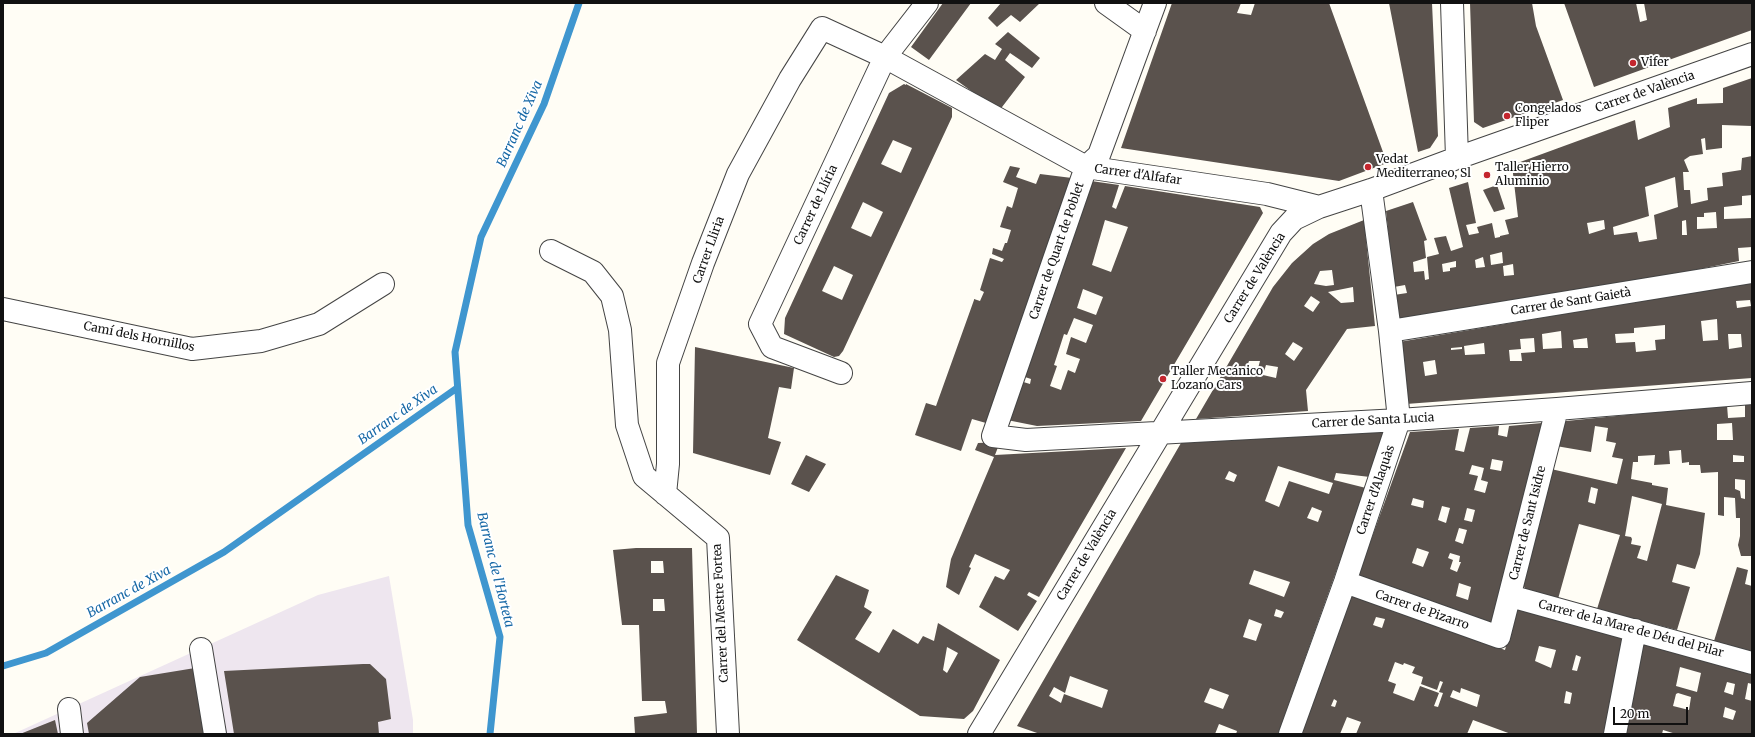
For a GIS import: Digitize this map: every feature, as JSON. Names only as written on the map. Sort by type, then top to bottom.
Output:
[{"type":"street","name":"Carrer de Llíria","points":[[841,373],[772,347],[760,324],[885,57],[927,3]]},
{"type":"street","points":[[1106,3],[1145,31]]},
{"type":"street","name":"Carrer de Quart de Poblet","points":[[993,436],[1086,167],[1099,155],[1155,3]]},
{"type":"street","points":[[1452,3],[1456,158]]},
{"type":"street","name":"Carrer d'Alfafar","points":[[822,28],[885,57],[1086,167],[1267,194],[1320,206]]},
{"type":"street","name":"Carrer Lliria","points":[[665,494],[668,464],[668,363],[703,262],[738,174],[790,80],[822,28]]},
{"type":"street","name":"Carrer de València","points":[[979,734],[1281,233],[1294,219],[1320,206],[1371,190],[1456,158],[1752,54]]},
{"type":"street","name":"Carrer d'Alaquàs","points":[[1290,734],[1345,582],[1399,420],[1390,332],[1371,190]]},
{"type":"street","name":"Carrer del Mestre Fortea","points":[[551,252],[593,272],[612,296],[620,330],[627,425],[644,476],[718,538],[728,734]]},
{"type":"street","name":"Carrer de Sant Gaietà","points":[[1390,332],[1752,272]]},
{"type":"street","name":"Camí dels Hornillos","points":[[3,309],[192,349],[261,341],[319,324],[383,284]]},
{"type":"street","name":"Carrer de Santa Lucia","points":[[993,436],[1026,440],[1399,420],[1752,393]]},
{"type":"street","name":"Carrer de Sant Isidre","points":[[1499,637],[1557,409]]},
{"type":"street","name":"Carrer de Pizarro","points":[[1345,582],[1499,637]]},
{"type":"street","name":"Carrer de la Mare de Déu del Pilar","points":[[1510,596],[1752,663]]},
{"type":"street","points":[[1615,734],[1635,630]]},
{"type":"street","points":[[201,649],[215,734]]},
{"type":"street","points":[[69,709],[72,734]]},
{"type":"shaded area","points":[[389,576],[413,720],[413,734],[13,734],[318,595]]},
{"type":"building","points":[[943,3],[971,3],[929,60],[911,47]]},
{"type":"building","points":[[1001,3],[1040,3],[1020,22],[1011,15],[997,27],[988,18]]},
{"type":"building","points":[[1172,3],[1241,3],[1237,13],[1251,15],[1255,3],[1329,3],[1387,163],[1339,181],[1121,148]]},
{"type":"building","points":[[1389,3],[1432,3],[1438,136],[1430,148],[1418,152]]},
{"type":"building","points":[[1470,3],[1532,3],[1536,26],[1563,100],[1483,128],[1474,122]]},
{"type":"building","points":[[1564,3],[1636,3],[1640,22],[1647,20],[1644,3],[1752,3],[1752,30],[1594,87]]},
{"type":"building","points":[[1008,32],[1040,58],[1032,68],[1010,53],[1005,60],[1025,77],[999,111],[956,80],[985,54],[995,60],[1002,49],[995,44]]},
{"type":"building","points":[[1752,78],[1752,126],[1722,125],[1722,148],[1706,150],[1705,138],[1701,139],[1703,154],[1690,156],[1684,160],[1689,172],[1683,172],[1684,190],[1690,190],[1691,204],[1708,200],[1707,188],[1723,186],[1722,173],[1741,170],[1742,158],[1752,156],[1752,195],[1742,196],[1742,205],[1724,207],[1724,219],[1752,218],[1752,247],[1738,248],[1739,261],[1397,323],[1394,295],[1407,293],[1405,285],[1394,287],[1386,211],[1413,202],[1427,240],[1424,241],[1426,258],[1413,262],[1414,272],[1424,271],[1425,280],[1429,279],[1427,257],[1439,254],[1434,238],[1446,236],[1451,251],[1463,247],[1449,188],[1468,182],[1476,223],[1466,225],[1469,235],[1479,233],[1477,227],[1492,223],[1495,238],[1509,234],[1505,220],[1518,217],[1512,165],[1635,120],[1638,140],[1670,127],[1668,108],[1697,98],[1697,104],[1723,103],[1723,88]],"holes":[[[1675,177],[1678,207],[1654,215],[1657,239],[1639,242],[1637,232],[1614,235],[1613,227],[1649,216],[1645,187]],[[1716,212],[1717,228],[1697,229],[1697,217],[1704,217],[1704,213]],[[1604,220],[1605,229],[1589,234],[1587,223]],[[1686,220],[1687,235],[1682,235],[1682,221]],[[1502,252],[1503,263],[1491,265],[1490,255]],[[1483,257],[1485,267],[1476,268],[1475,260]],[[1456,261],[1456,267],[1450,268],[1450,271],[1443,272],[1442,264]],[[1513,264],[1514,275],[1504,276],[1503,266]]]},
{"type":"building","points":[[906,84],[952,108],[952,117],[843,351],[839,356],[834,357],[784,334],[785,318],[889,93]],"holes":[[[893,140],[912,148],[901,173],[881,164]],[[863,202],[883,212],[871,237],[851,228]],[[834,266],[853,275],[842,300],[822,291]]]},
{"type":"building","points":[[1010,166],[1020,168],[1016,177],[1036,184],[1040,174],[1072,178],[986,423],[972,419],[961,451],[915,435],[926,403],[936,406],[974,299],[980,301],[984,292],[980,290],[990,258],[1002,262],[1004,259],[992,254],[993,248],[1002,251],[1005,243],[1007,243],[1011,230],[1000,227],[1007,206],[1012,208],[1018,188],[1003,182]]},
{"type":"building","points":[[1091,181],[1119,185],[1112,207],[1116,209],[1125,186],[1260,207],[1263,213],[1141,421],[1037,426],[1007,420],[1020,381],[1030,384],[1031,379],[1022,376]],"holes":[[[1105,220],[1128,227],[1111,272],[1092,265]],[[1083,289],[1103,297],[1096,315],[1077,308]],[[1074,318],[1093,325],[1086,343],[1071,337],[1066,354],[1080,359],[1075,373],[1068,370],[1061,390],[1050,386],[1057,366],[1054,365],[1064,334],[1067,335]]]},
{"type":"building","points":[[1497,185],[1505,209],[1494,212],[1483,190]]},
{"type":"building","points":[[1364,220],[1375,326],[1347,329],[1306,390],[1308,411],[1196,419],[1273,287],[1292,263],[1313,244],[1329,234]],"holes":[[[1332,270],[1334,285],[1326,286],[1314,284],[1320,271]],[[1353,287],[1354,302],[1341,303],[1328,292]],[[1311,296],[1320,302],[1313,312],[1304,306]],[[1293,342],[1303,348],[1294,361],[1285,354]],[[1249,361],[1260,361],[1257,372],[1245,372]],[[1266,365],[1278,367],[1276,378],[1263,375]]]},
{"type":"building","points":[[1752,282],[1752,378],[1406,404],[1399,342]],"holes":[[[1750,300],[1751,306],[1737,308],[1736,301]],[[1717,319],[1718,340],[1703,341],[1701,321]],[[1665,325],[1665,339],[1655,340],[1656,350],[1636,352],[1635,342],[1616,343],[1615,334],[1634,333],[1634,328]],[[1561,331],[1562,348],[1543,349],[1542,334]],[[1728,334],[1741,334],[1742,347],[1729,349]],[[1534,338],[1535,352],[1521,353],[1522,361],[1510,361],[1509,350],[1521,349],[1520,339]],[[1587,338],[1588,348],[1574,348],[1573,340]],[[1484,343],[1485,354],[1465,355],[1464,346]],[[1462,347],[1462,349],[1451,350],[1451,348]],[[1435,360],[1437,374],[1425,376],[1423,362]]]},
{"type":"building","points":[[695,347],[794,368],[791,389],[779,387],[768,438],[781,442],[770,475],[693,453]]},
{"type":"building","points":[[1745,404],[1752,404],[1752,556],[1741,556],[1738,545],[1740,536],[1740,518],[1736,518],[1735,498],[1724,497],[1724,516],[1718,515],[1718,472],[1701,473],[1700,465],[1689,465],[1689,462],[1682,463],[1681,450],[1669,451],[1670,464],[1654,465],[1655,455],[1638,456],[1638,462],[1633,462],[1631,479],[1668,488],[1666,505],[1705,513],[1700,554],[1695,569],[1677,564],[1672,582],[1690,587],[1677,630],[1597,609],[1620,535],[1579,524],[1558,599],[1526,590],[1522,583],[1551,469],[1617,484],[1623,459],[1612,457],[1616,443],[1606,441],[1608,428],[1595,426],[1591,452],[1556,446],[1561,426],[1566,421],[1727,405],[1728,418],[1745,417]],"holes":[[[1732,423],[1733,440],[1717,440],[1717,424]],[[1733,455],[1744,456],[1744,462],[1733,462]],[[1735,479],[1745,480],[1745,499],[1741,498],[1740,491],[1735,489]],[[1591,487],[1598,489],[1595,504],[1588,502]],[[1632,496],[1662,504],[1647,561],[1637,558],[1641,546],[1631,544],[1631,537],[1625,536]]]},
{"type":"building","points":[[1542,423],[1491,624],[1358,576],[1410,432],[1459,429],[1455,450],[1464,452],[1470,428],[1499,426],[1498,435],[1507,437],[1509,426]],"holes":[[[1492,459],[1503,461],[1501,471],[1490,469]],[[1472,465],[1484,468],[1481,480],[1488,482],[1485,493],[1474,490],[1478,476],[1469,474]],[[1413,498],[1424,501],[1423,508],[1411,505]],[[1442,506],[1450,508],[1446,523],[1438,520]],[[1467,508],[1475,510],[1472,522],[1464,520]],[[1459,528],[1467,530],[1463,544],[1455,541]],[[1417,548],[1429,552],[1423,567],[1412,563]],[[1450,553],[1460,556],[1459,562],[1461,562],[1457,572],[1450,569],[1453,560],[1448,558]],[[1459,583],[1471,587],[1468,600],[1456,596]]]},
{"type":"building","points":[[1386,432],[1370,477],[1336,473],[1334,480],[1366,488],[1278,734],[1236,734],[1237,731],[1219,724],[1215,734],[1040,734],[1017,726],[1181,443]],"holes":[[[1278,466],[1333,483],[1329,494],[1289,481],[1279,507],[1265,501]],[[1229,471],[1237,475],[1234,482],[1225,479]],[[1312,507],[1322,511],[1318,522],[1307,518]],[[1254,570],[1290,582],[1284,597],[1249,584]],[[1276,609],[1284,612],[1281,618],[1274,616]],[[1249,619],[1262,624],[1256,641],[1243,637]],[[1070,676],[1108,690],[1102,708],[1064,694],[1061,703],[1049,696],[1054,687],[1065,693]],[[1210,688],[1229,695],[1223,709],[1204,702]]]},
{"type":"building","points":[[1000,442],[995,455],[1126,448],[1039,597],[1029,592],[1027,595],[1037,601],[1018,631],[979,607],[995,576],[1004,580],[1010,570],[975,554],[969,567],[971,568],[959,595],[946,587],[951,559],[994,457],[975,450],[978,443]]},
{"type":"building","points":[[806,455],[826,464],[809,492],[791,484]]},
{"type":"building","points":[[636,548],[692,548],[697,734],[635,734],[634,717],[667,713],[665,701],[642,701],[639,625],[622,625],[613,550]],"holes":[[[651,561],[663,561],[664,573],[651,573]],[[653,599],[664,599],[665,611],[653,611]]]},
{"type":"building","points":[[1737,567],[1748,570],[1745,584],[1752,586],[1752,652],[1714,641]]},
{"type":"building","points":[[836,575],[869,590],[864,607],[872,612],[855,639],[879,653],[893,629],[918,644],[923,636],[934,641],[938,623],[1000,660],[973,711],[964,719],[920,716],[797,640]],"holes":[[[947,647],[958,653],[947,673],[943,670]]]},
{"type":"building","points":[[1350,594],[1505,650],[1516,608],[1618,635],[1623,642],[1605,734],[1511,734],[1473,720],[1467,734],[1356,734],[1361,722],[1347,717],[1340,734],[1299,734]],"holes":[[[1376,617],[1385,619],[1382,628],[1373,625]],[[1539,646],[1556,650],[1551,668],[1535,661]],[[1576,655],[1581,657],[1577,671],[1572,670]],[[1395,662],[1403,665],[1404,663],[1415,667],[1412,673],[1423,677],[1421,684],[1437,690],[1440,681],[1443,682],[1439,692],[1443,693],[1438,707],[1434,706],[1439,693],[1420,686],[1414,701],[1393,693],[1396,684],[1388,681]],[[1461,688],[1480,695],[1477,707],[1450,697],[1453,690],[1460,693]],[[1566,691],[1572,693],[1570,704],[1564,703]],[[1334,699],[1337,701],[1335,707],[1331,706]]]},
{"type":"building","points":[[1641,641],[1752,673],[1752,684],[1748,683],[1745,699],[1752,701],[1752,734],[1676,734],[1663,730],[1662,734],[1624,734]],"holes":[[[1680,667],[1701,673],[1697,692],[1676,686]],[[1727,682],[1735,684],[1733,695],[1724,692]],[[1678,693],[1691,697],[1689,710],[1673,706],[1676,694]],[[1725,707],[1736,711],[1733,720],[1723,717]]]},
{"type":"building","points":[[370,664],[386,679],[391,719],[378,722],[379,734],[234,734],[224,671]]},
{"type":"building","points":[[195,668],[204,734],[89,734],[87,723],[140,677]]},
{"type":"building","points":[[55,720],[58,734],[20,734]]},
{"type":"waterway","name":"Barranc de Xiva","points":[[490,734],[500,637],[468,525],[455,352],[481,237],[544,104],[579,3]]},
{"type":"waterway","name":"Barranc de Xiva","points":[[3,666],[46,653],[224,552],[457,388]]},
{"type":"place","name":"Vifer","points":[[1633,63]]},
{"type":"place","name":"Congelados Fliper","points":[[1507,116]]},
{"type":"place","name":"Vedat Mediterraneo, Sl","points":[[1368,167]]},
{"type":"place","name":"Taller Hierro Aluminio","points":[[1487,175]]},
{"type":"place","name":"Taller Mecánico Lozano Cars","points":[[1163,379]]},
{"type":"water label","name":"Barranc de l'Horteta","points":[[495,570]]}]
